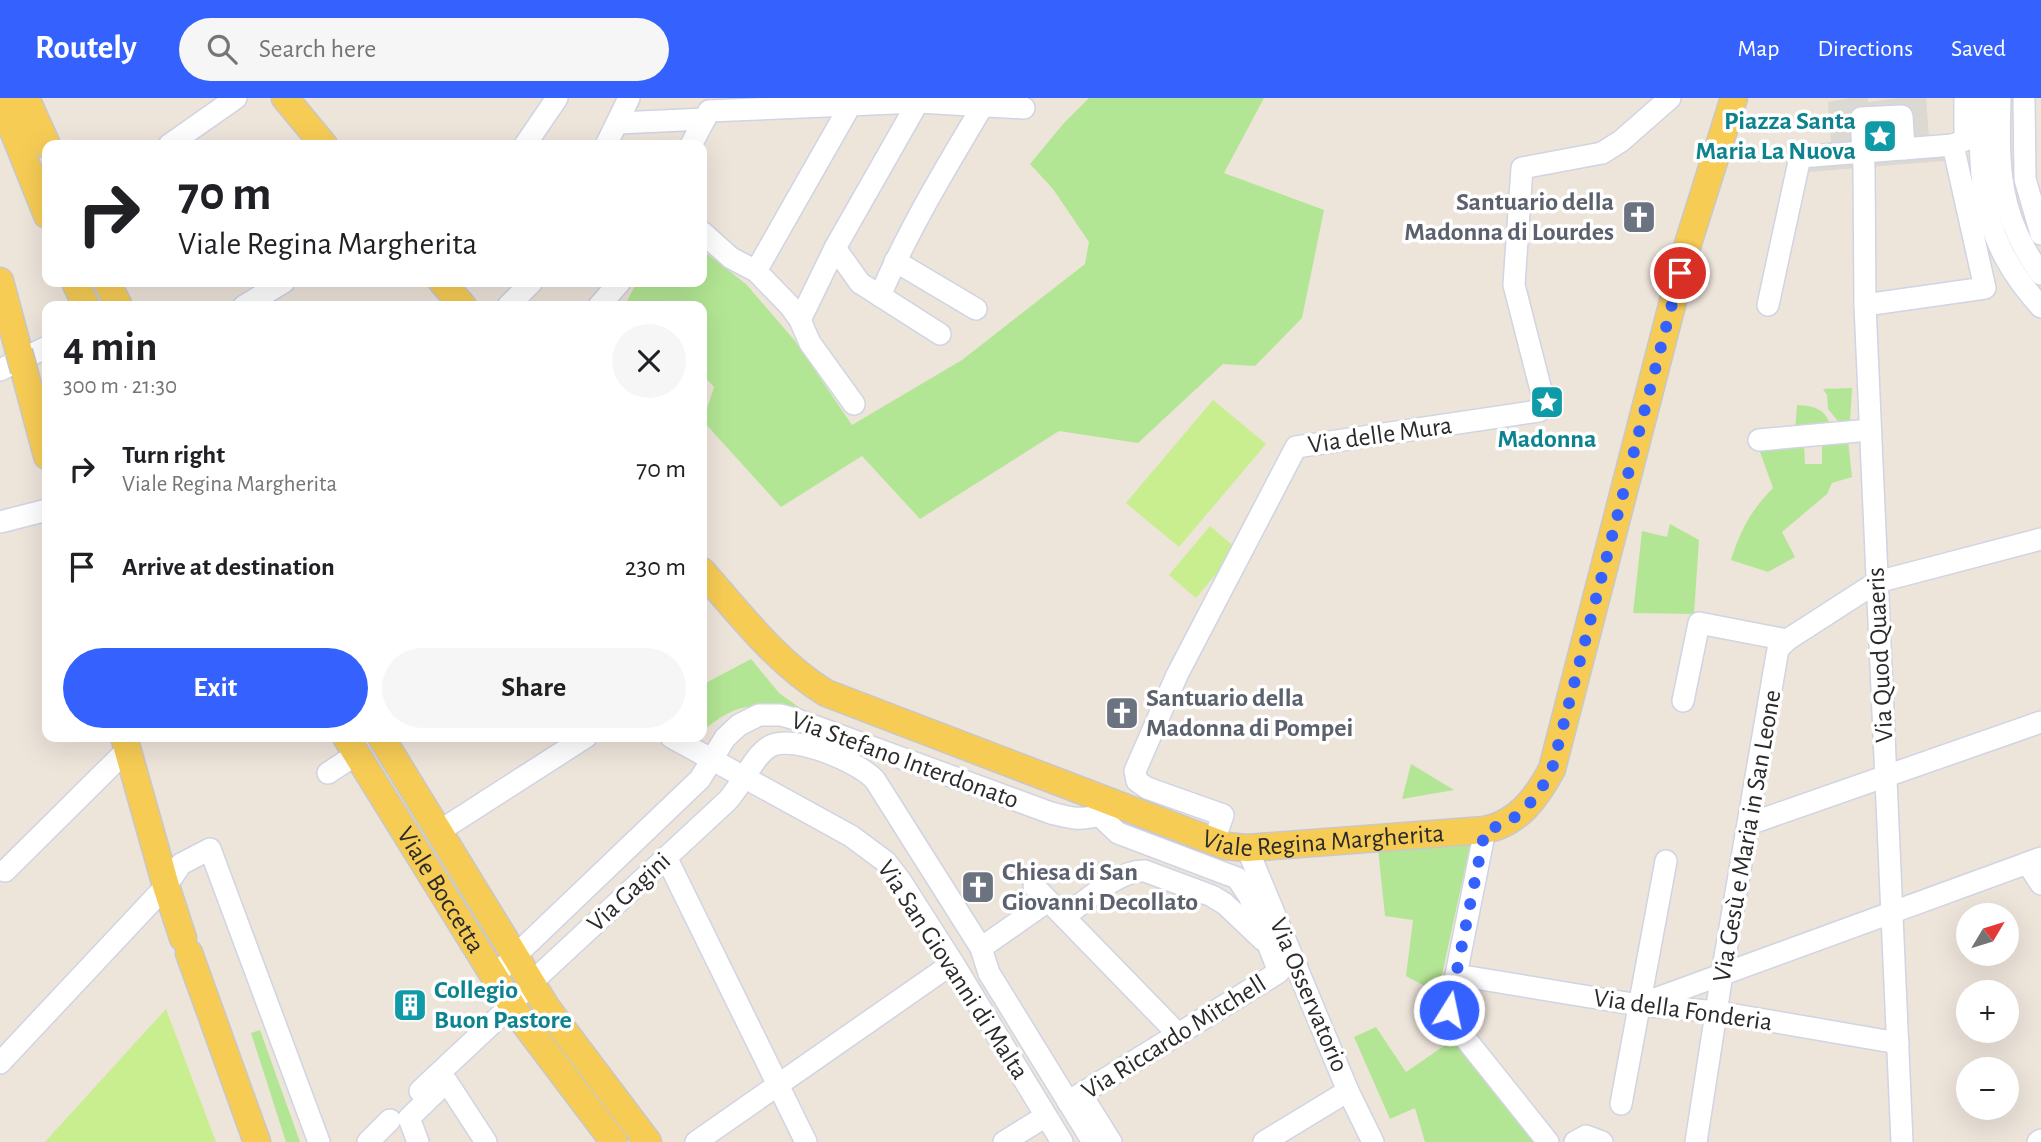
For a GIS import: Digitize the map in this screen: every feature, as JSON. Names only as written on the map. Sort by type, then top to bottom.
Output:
[{"type":"main road","points":[[0,98],[42,203]]},
{"type":"main road","points":[[26,98],[45,140]]},
{"type":"main road","points":[[285,98],[320,140]]},
{"type":"main road","name":"Viale Regina Margherita","points":[[707,576],[784,660],[811,684],[826,693],[1102,807],[1226,846],[1247,848],[1485,830],[1508,823],[1544,785],[1552,769],[1687,247],[1734,98]]},
{"type":"main road","points":[[0,281],[14,364],[42,442]]},
{"type":"main road","points":[[446,287],[459,301]]},
{"type":"main road","name":"Viale Boccetta","points":[[384,742],[535,989],[648,1142]]},
{"type":"main road","points":[[126,743],[166,886],[257,1142]]},
{"type":"main road","name":"Viale Boccetta","points":[[351,745],[514,1009],[614,1142]]},
{"type":"street","points":[[176,140],[236,98]]},
{"type":"street","points":[[528,140],[557,98]]},
{"type":"street","points":[[609,140],[629,98]]},
{"type":"street","name":"Via delle Mura","points":[[1214,841],[1223,815],[1147,788],[1137,781],[1135,771],[1177,675],[1296,447],[1539,411],[1544,398],[1514,285],[1522,168],[1602,153],[1621,141],[1670,98]]},
{"type":"street","points":[[1769,304],[1800,158],[1863,160],[1904,149],[1953,145],[1965,140],[1965,98]]},
{"type":"street","points":[[1980,98],[1981,181],[1990,224],[2003,255],[2018,280],[2041,307]]},
{"type":"street","points":[[2000,98],[1999,159],[2004,194],[2015,230],[2041,274]]},
{"type":"street","points":[[2009,98],[2009,165],[2012,189],[2025,231],[2041,258]]},
{"type":"street","points":[[2024,98],[2025,179],[2041,234]]},
{"type":"street","points":[[618,123],[707,106],[918,102],[1024,108]]},
{"type":"street","points":[[800,320],[835,248],[918,102]]},
{"type":"street","points":[[756,271],[850,104]]},
{"type":"street","points":[[693,140],[707,106]]},
{"type":"street","points":[[880,296],[923,207],[982,107]]},
{"type":"street","name":"Via Quod Quaeris","points":[[1902,1142],[1870,430],[1861,118],[1902,116],[1904,149]]},
{"type":"street","points":[[1865,305],[1984,288],[1953,145]]},
{"type":"street","points":[[707,236],[731,258],[756,271],[790,306],[800,320],[810,343],[853,404]]},
{"type":"street","points":[[835,248],[860,283],[940,334]]},
{"type":"street","points":[[895,261],[976,309]]},
{"type":"street","points":[[513,301],[528,287]]},
{"type":"street","points":[[603,301],[616,287]]},
{"type":"street","points":[[14,364],[42,350]]},
{"type":"street","points":[[1759,440],[1870,430]]},
{"type":"street","points":[[0,522],[42,511]]},
{"type":"street","points":[[1684,701],[1699,623],[1787,640],[1877,582],[2041,539]]},
{"type":"street","name":"Via Gesù e Maria in San Leone","points":[[1696,1142],[1778,649],[1787,640]]},
{"type":"street","name":"Via Stefano Interdonato","points":[[712,759],[725,738],[746,720],[759,715],[781,715],[1051,813],[1082,820],[1102,807]]},
{"type":"street","points":[[1749,824],[2041,722]]},
{"type":"street","points":[[438,832],[578,742]]},
{"type":"street","name":"Via San Giovanni di Malta","points":[[680,742],[851,836],[876,853],[900,880],[1062,1142]]},
{"type":"street","points":[[5,871],[126,743]]},
{"type":"street","name":"Via Gagini","points":[[514,1009],[666,857],[732,796],[768,747],[780,743],[814,749],[854,764],[869,773],[981,947],[989,973],[1075,1098]]},
{"type":"street","points":[[328,773],[351,745]]},
{"type":"street","name":"Via Gagini","points":[[494,977],[700,779],[712,759]]},
{"type":"street","points":[[1102,807],[1118,833],[1237,878],[1249,896],[1267,944]]},
{"type":"street","points":[[1485,830],[1449,1010],[1457,1028],[1548,1142]]},
{"type":"street","name":"Via Osservatorio","points":[[1247,848],[1348,1091],[1373,1142]]},
{"type":"street","points":[[0,1063],[166,886],[181,864],[210,849],[319,1142]]},
{"type":"street","points":[[666,857],[806,1142]]},
{"type":"street","points":[[1620,1104],[1666,861]]},
{"type":"street","points":[[1639,1005],[2034,861],[2041,884]]},
{"type":"street","points":[[1064,917],[1121,876],[1137,870],[1145,871],[1212,895],[1267,944]]},
{"type":"street","points":[[981,947],[1041,893],[1178,1034]]},
{"type":"street","name":"Via Riccardo Mitchell","points":[[1075,1098],[1279,972],[1267,944]]},
{"type":"street","points":[[696,1142],[953,963]]},
{"type":"street","name":"Via della Fonderia","points":[[1469,977],[1639,1005],[1718,1012],[1898,1043]]},
{"type":"street","points":[[418,1142],[409,1118],[447,1082],[514,1009]]},
{"type":"street","points":[[420,1091],[514,1009]]},
{"type":"street","points":[[447,1082],[486,1142]]},
{"type":"street","points":[[1264,1142],[1348,1091]]},
{"type":"street","points":[[1075,1098],[1093,1142]]},
{"type":"street","points":[[1075,1098],[1111,1142]]},
{"type":"street","points":[[1004,1142],[1046,1116]]},
{"type":"street","points":[[368,1142],[390,1120]]},
{"type":"street","points":[[1575,1142],[1586,1136],[1602,1142]]},
{"type":"green space","points":[[1089,98],[1264,98],[1224,173],[1324,210],[1302,318],[1255,366],[1223,364],[1138,443],[1059,431],[920,519],[862,456],[781,507],[707,425],[707,409],[714,387],[707,379],[707,301],[627,301],[634,287],[707,287],[707,254],[746,284],[795,341],[852,425],[962,360],[1085,264],[1089,242],[1053,189],[1030,164]]},
{"type":"green space","points":[[1852,388],[1850,423],[1842,426],[1828,409],[1827,395],[1823,389]]},
{"type":"green space","points":[[1213,400],[1266,444],[1179,547],[1126,503]]},
{"type":"green space","points":[[1797,405],[1819,410],[1827,417],[1831,429],[1795,432]]},
{"type":"green space","points":[[1848,440],[1852,477],[1832,483],[1827,494],[1782,532],[1795,557],[1768,572],[1731,560],[1747,521],[1773,488],[1760,452],[1804,445],[1805,464],[1822,464],[1822,445]]},
{"type":"green space","points":[[1670,524],[1699,540],[1694,614],[1633,613],[1642,531],[1667,537]]},
{"type":"green space","points":[[1210,526],[1237,549],[1196,598],[1169,575]]},
{"type":"green space","points":[[751,659],[779,693],[811,716],[754,706],[729,713],[707,728],[707,682]]},
{"type":"green space","points":[[1411,764],[1454,790],[1402,799]]},
{"type":"green space","points":[[1471,841],[1438,993],[1406,976],[1413,920],[1385,916],[1378,849]]},
{"type":"green space","points":[[166,1009],[216,1142],[45,1142]]},
{"type":"green space","points":[[1376,1027],[1406,1072],[1454,1039],[1535,1142],[1425,1142],[1415,1108],[1390,1119],[1354,1037]]},
{"type":"green space","points":[[260,1030],[300,1142],[286,1142],[251,1033]]},
{"type":"shaded area","name":"Piazza Santa Maria La Nuova","points":[[1868,98],[1868,102],[1926,98],[1929,138],[1955,160],[1808,172],[1795,146],[1831,142],[1828,102]]},
{"type":"place","name":"Piazza Santa Maria La Nuova","points":[[1880,136]]},
{"type":"place","name":"Santuario della Madonna di Lourdes","points":[[1639,217]]},
{"type":"place","name":"Madonna","points":[[1547,402]]},
{"type":"place","name":"Santuario della Madonna di Pompei","points":[[1122,713]]},
{"type":"place","name":"Chiesa di San Giovanni Decollato","points":[[978,887]]},
{"type":"place","name":"Collegio Buon Pastore","points":[[410,1005]]},
{"type":"route","points":[[1449,1010],[1485,830],[1508,823],[1529,805],[1552,769],[1680,273]]}]
